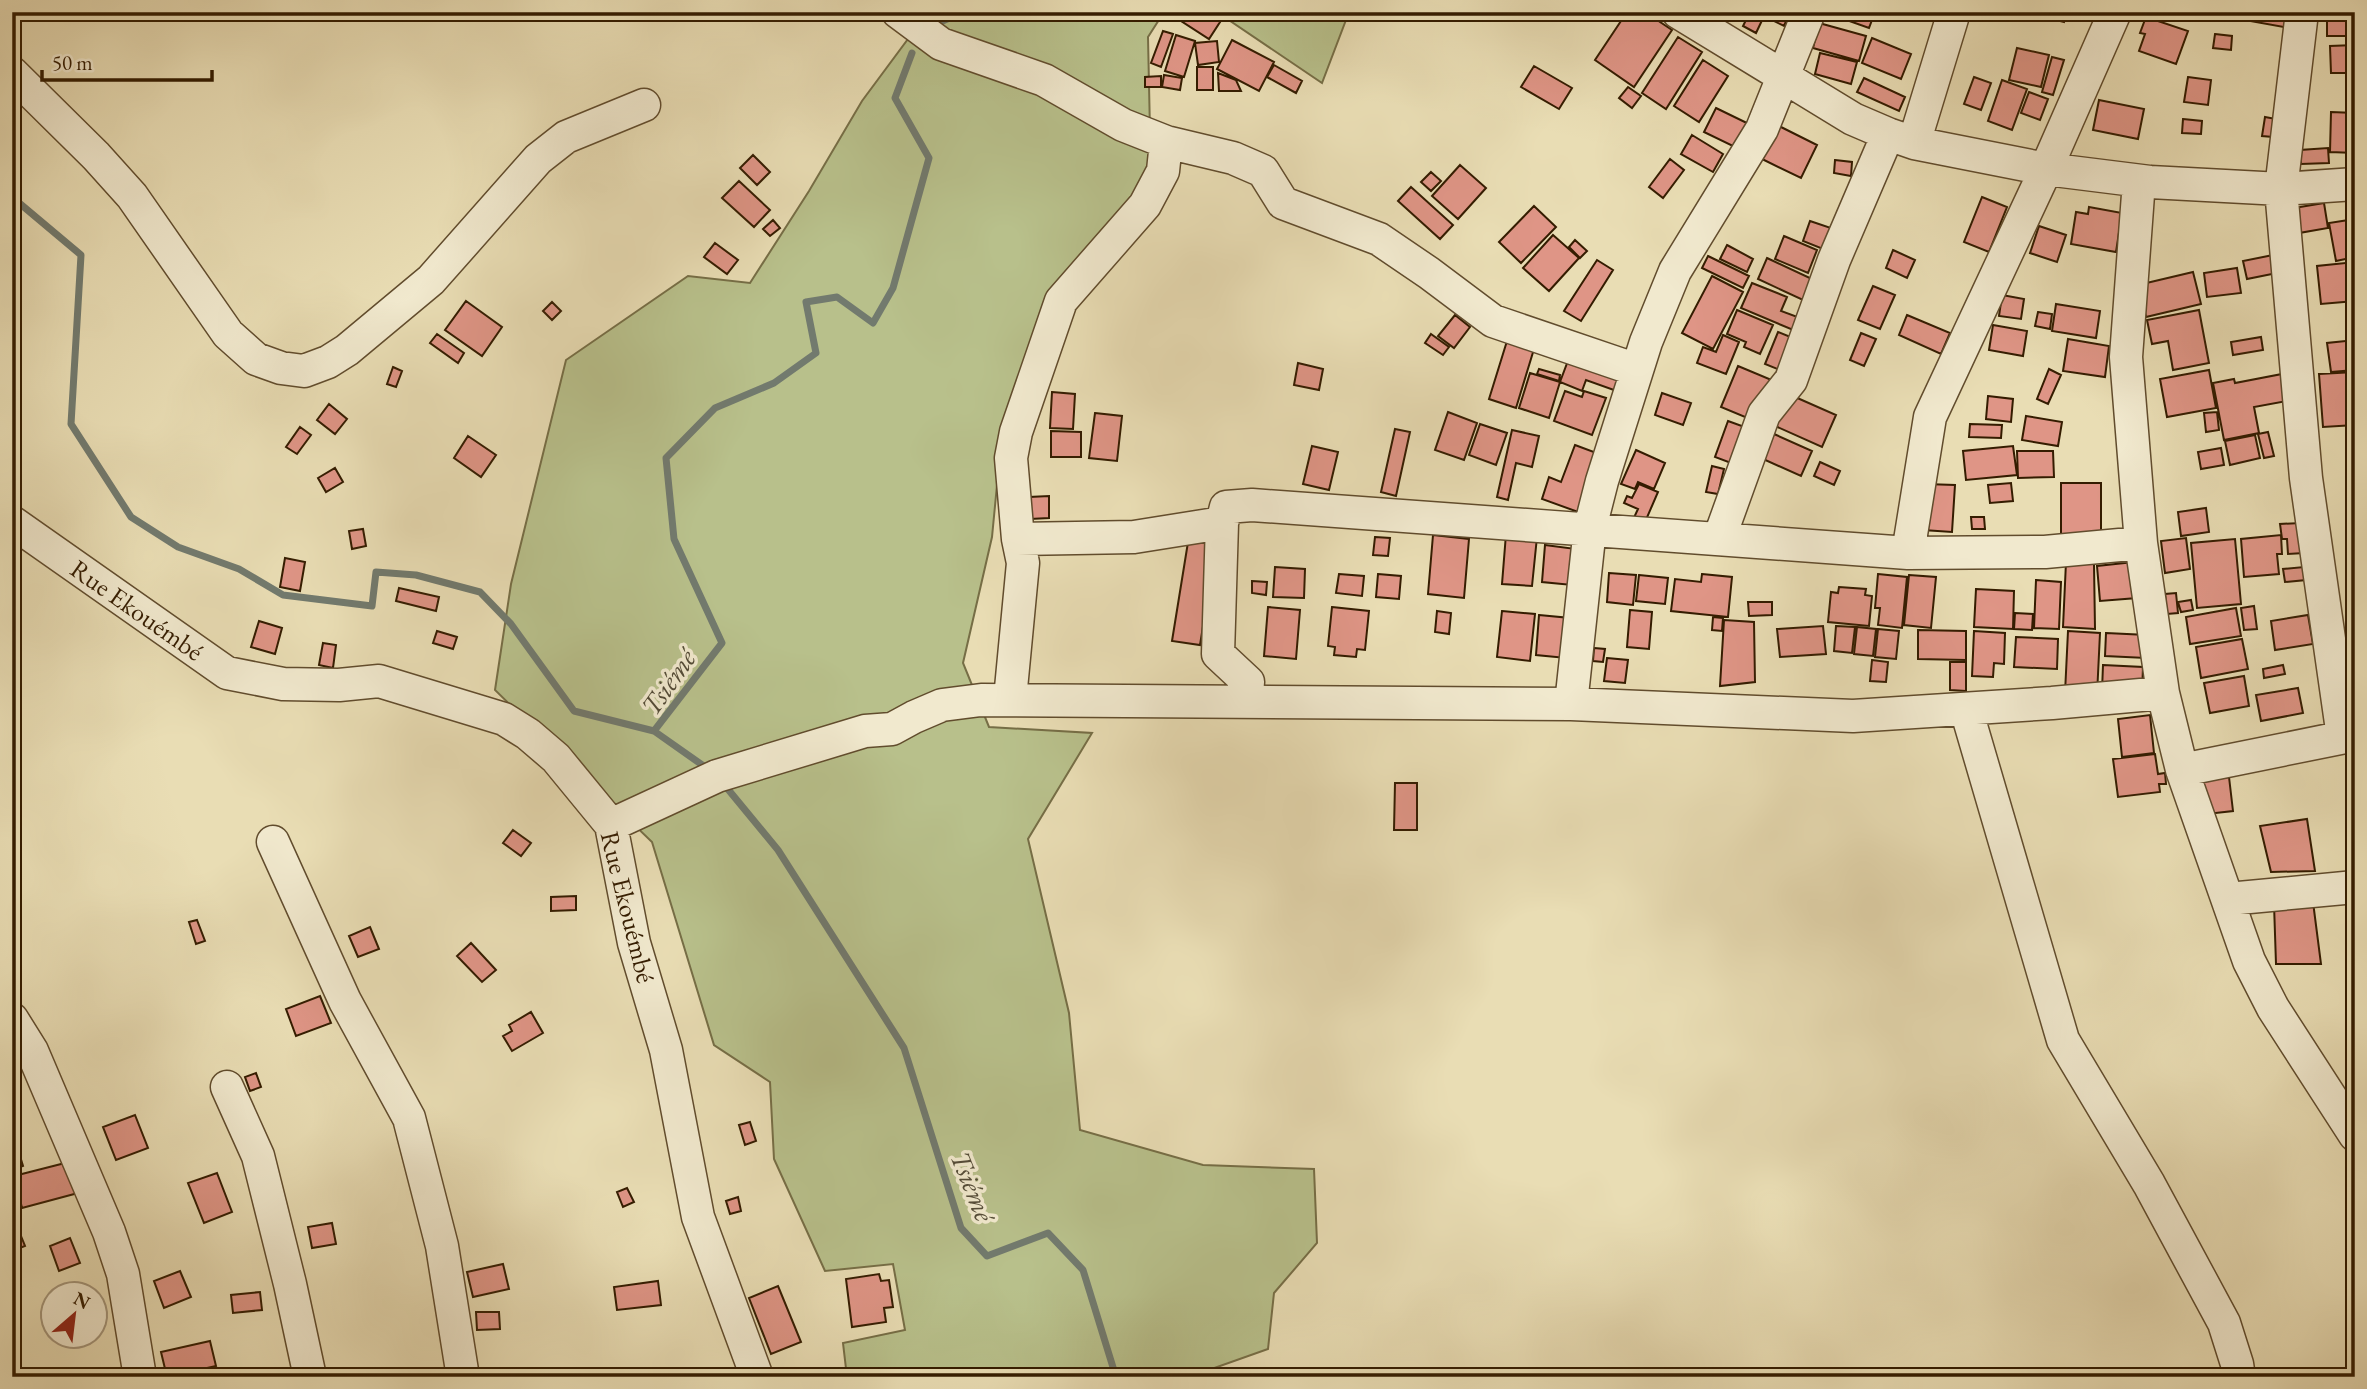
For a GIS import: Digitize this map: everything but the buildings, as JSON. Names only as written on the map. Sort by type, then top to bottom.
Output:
[{"type":"street","points":[[898,12],[941,44],[1044,80],[1123,125],[1166,142],[1233,158],[1263,171],[1283,203],[1380,239],[1493,321],[1637,370]]},
{"type":"street","points":[[1678,12],[1853,119],[1901,138],[2046,169],[2139,181],[2281,189],[2355,184]]},
{"type":"street","points":[[1571,704],[1590,528],[1646,342],[1675,271],[1762,129],[1809,12]]},
{"type":"street","points":[[1719,539],[1764,414],[1791,380],[1834,260],[1901,138],[1954,12]]},
{"type":"street","points":[[1908,553],[1930,417],[2046,169],[2115,12]]},
{"type":"street","points":[[2182,770],[2349,736],[2306,478],[2281,189],[2302,12]]},
{"type":"street","points":[[12,73],[96,156],[132,196],[228,334],[256,359],[281,368],[304,371],[328,362],[346,350],[431,280],[538,159],[566,137],[644,105]]},
{"type":"street","points":[[1010,699],[1023,562],[1018,539],[1011,458],[1016,432],[1061,300],[1145,205],[1163,171],[1166,142]]},
{"type":"street","points":[[2139,181],[2126,357],[2141,543],[2163,693],[2182,770],[2249,961],[2273,1008],[2355,1135]]},
{"type":"street","points":[[1246,701],[1248,682],[1218,654],[1222,523],[1226,507],[1252,505],[1908,553],[2045,552],[2141,543]]},
{"type":"street","name":"Rue Ekouémbé","points":[[12,522],[227,673],[283,684],[339,685],[379,681],[504,719],[528,734],[555,758],[611,825],[634,943],[666,1050],[698,1217],[757,1377]]},
{"type":"street","points":[[1018,539],[1133,537],[1222,523]]},
{"type":"street","points":[[611,825],[717,776],[865,731],[892,729],[942,705],[981,700],[1571,704],[1853,716],[2163,693]]},
{"type":"street","points":[[1966,709],[2063,1040],[2149,1184],[2224,1323],[2237,1364],[2238,1377]]},
{"type":"street","points":[[273,842],[345,1000],[409,1118],[442,1246],[463,1377]]},
{"type":"street","points":[[2228,899],[2355,887]]},
{"type":"street","points":[[12,1019],[33,1051],[108,1232],[122,1275],[140,1377]]},
{"type":"street","points":[[227,1087],[258,1156],[310,1377]]},
{"type":"green space","points":[[928,12],[1164,12],[1148,37],[1151,179],[1053,287],[1000,454],[992,537],[963,663],[989,727],[1092,733],[1028,839],[1069,1013],[1080,1130],[1203,1165],[1314,1169],[1317,1243],[1274,1293],[1268,1349],[1189,1377],[847,1377],[843,1343],[905,1330],[893,1264],[825,1271],[774,1159],[770,1082],[714,1045],[652,842],[495,690],[511,584],[566,360],[688,276],[750,283],[862,101]]},
{"type":"green space","points":[[1217,12],[1349,12],[1322,83]]},
{"type":"waterway","name":"Tsiémé","points":[[938,23],[963,12]]},
{"type":"waterway","name":"Tsiémé","points":[[708,769],[654,731],[722,643],[674,539],[666,458],[715,408],[774,383],[816,353],[806,302],[837,297],[873,323],[893,288],[929,158],[895,98],[912,53]]},
{"type":"waterway","points":[[12,197],[81,255],[71,424],[131,517],[178,547],[239,569],[283,595],[372,606],[376,572],[416,575],[480,592],[511,624],[574,711],[654,731]]},
{"type":"waterway","name":"Tsiémé","points":[[722,782],[778,850],[904,1048],[961,1228],[987,1256],[1048,1233],[1083,1270],[1116,1377]]}]
